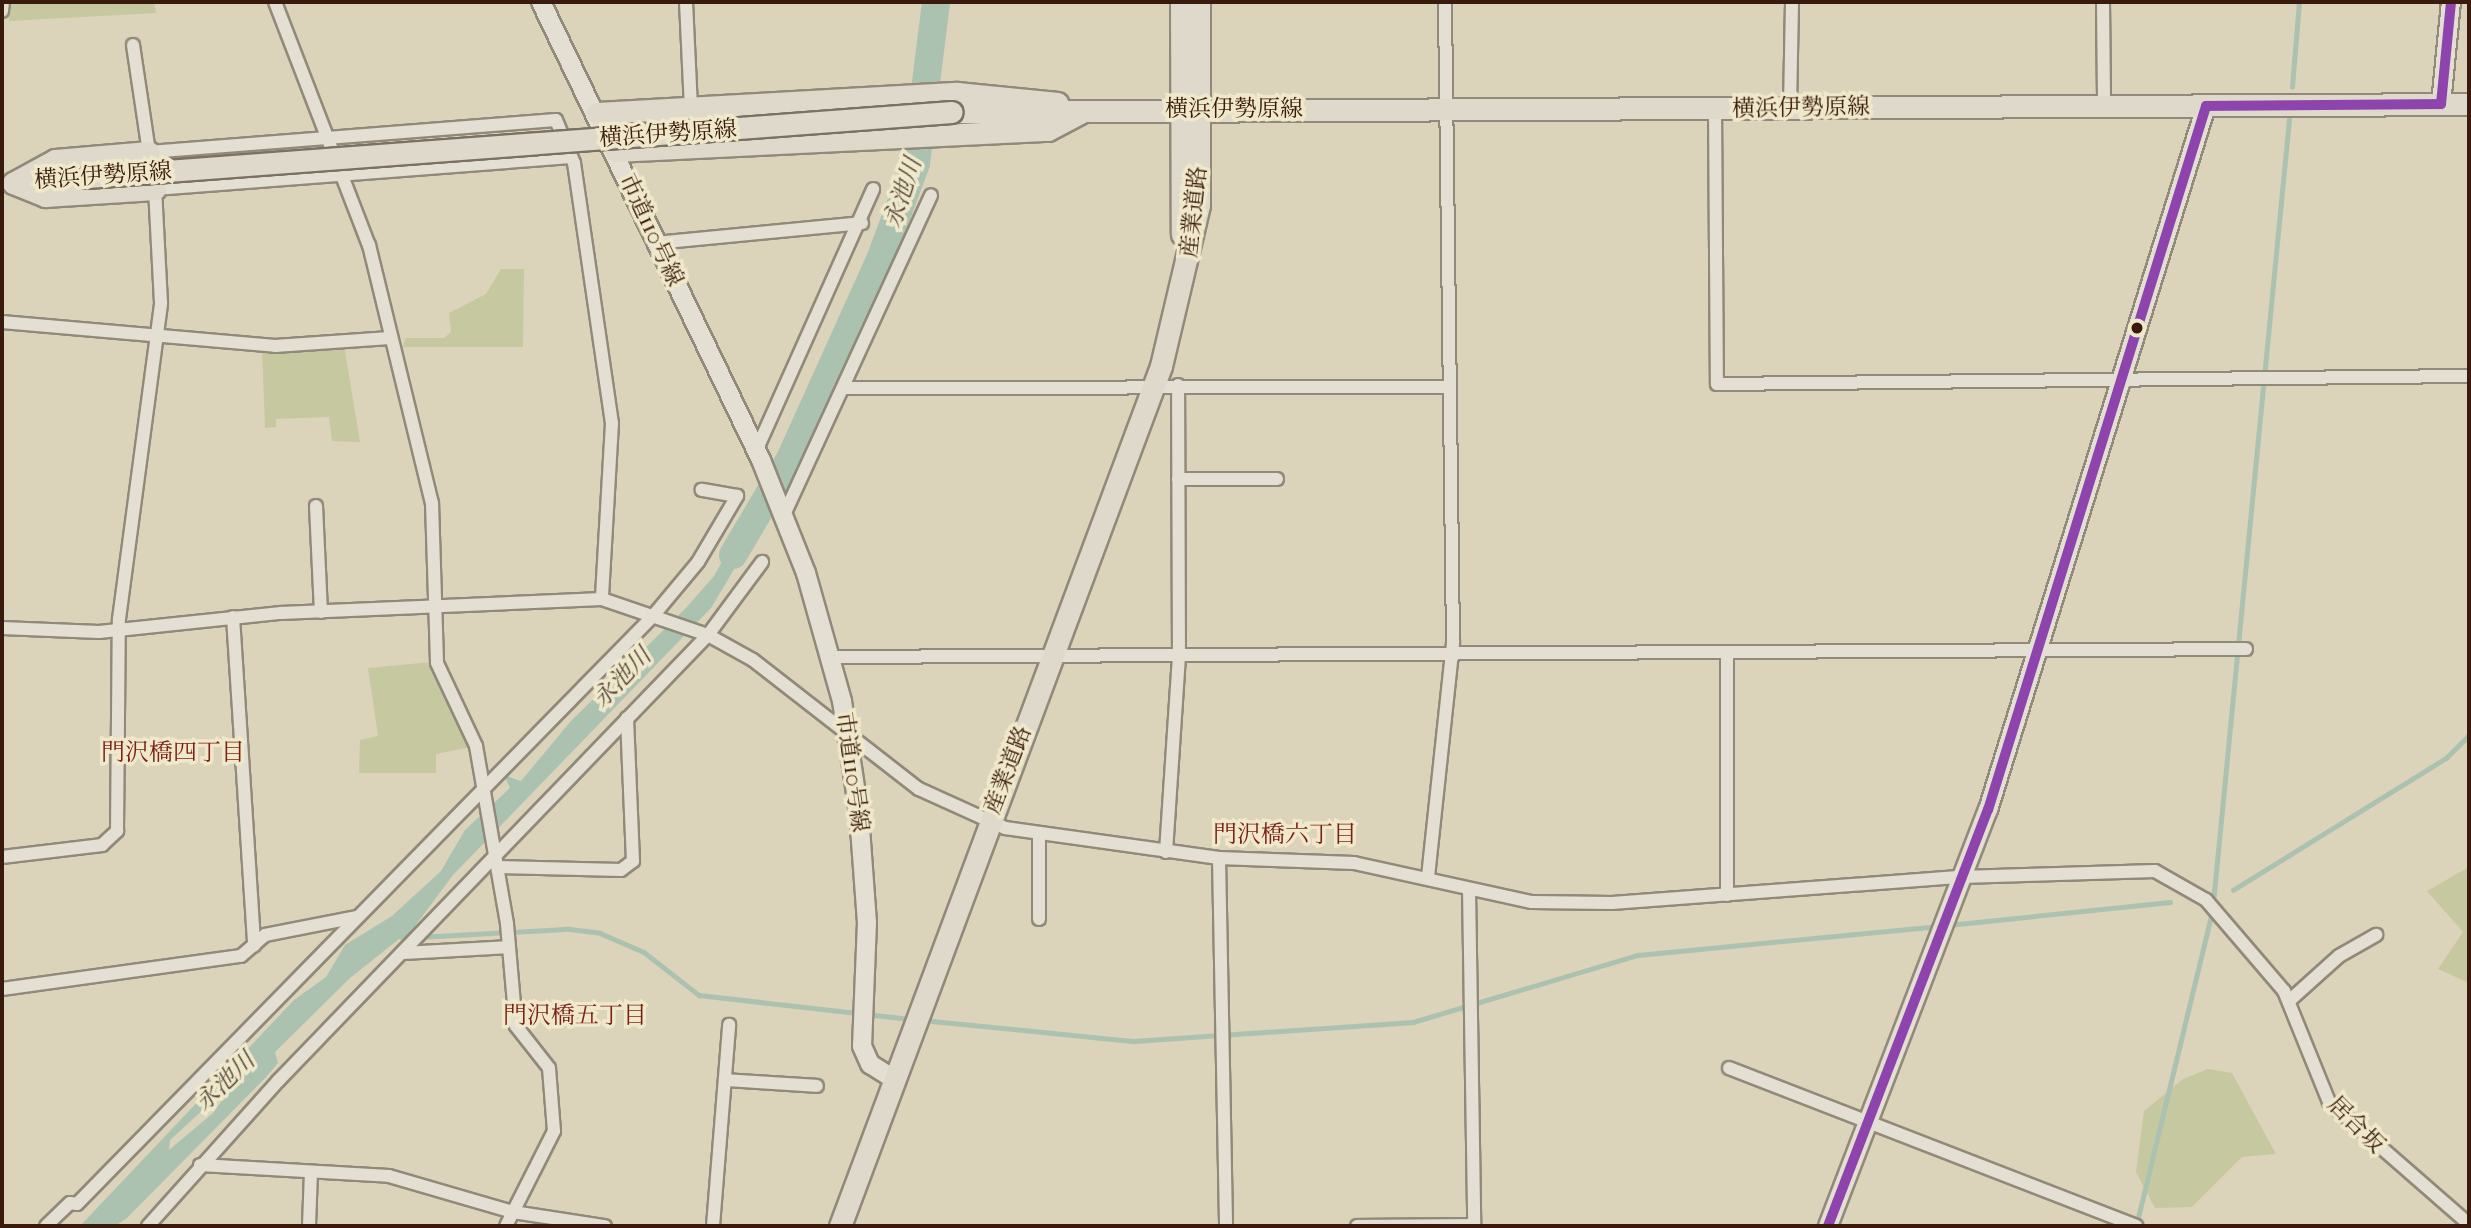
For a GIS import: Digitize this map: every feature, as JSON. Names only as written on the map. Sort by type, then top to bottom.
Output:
[{"type":"main road","points":[[1181,2],[1191,109]]},
{"type":"main road","points":[[1191,109],[1199,2]]},
{"type":"main road","points":[[597,113],[892,97],[954,102]]},
{"type":"main road","name":"横浜伊勢原線","points":[[7,183],[954,102],[1087,110],[2469,104]]},
{"type":"main road","name":"産業道路","points":[[840,1226],[891,1078],[1154,384],[1176,313],[1191,109]]},
{"type":"main road","points":[[615,151],[1048,130],[1087,110]]},
{"type":"main road","points":[[7,183],[55,160],[149,152]]},
{"type":"main road","points":[[7,183],[46,196],[155,189]]},
{"type":"street","points":[[2,11],[4,2]]},
{"type":"street","points":[[275,2],[346,174],[390,338],[432,503],[437,663],[476,746],[507,924],[516,1026],[549,1068],[555,1108],[547,1155],[506,1226]]},
{"type":"street","name":"市道110号線","points":[[541,2],[597,113],[758,455],[782,513],[832,657],[850,741],[867,922],[863,1024],[866,1057],[891,1078]]},
{"type":"street","points":[[686,2],[691,109]]},
{"type":"street","points":[[1428,877],[1452,656],[1445,2]]},
{"type":"street","points":[[1790,107],[1792,2]]},
{"type":"street","points":[[2103,2],[2104,106]]},
{"type":"street","points":[[2441,104],[2451,2]]},
{"type":"street","points":[[2,628],[122,629],[233,617],[601,599],[612,423],[571,157],[556,120],[458,130],[149,152],[133,45]]},
{"type":"street","points":[[1828,1226],[1961,877],[2124,377],[2206,106]]},
{"type":"street","points":[[1715,109],[1717,384],[2124,377],[2469,376]]},
{"type":"street","points":[[458,130],[463,165]]},
{"type":"street","points":[[2,857],[103,845],[117,831],[127,540],[157,335],[162,270],[155,189],[571,157]]},
{"type":"street","points":[[758,455],[862,223],[873,189]]},
{"type":"street","points":[[782,513],[846,388],[931,195]]},
{"type":"street","points":[[656,243],[862,223]]},
{"type":"street","points":[[2,322],[275,346],[390,338]]},
{"type":"street","points":[[846,388],[1154,384],[1449,387]]},
{"type":"street","points":[[1166,852],[1179,656],[1178,385]]},
{"type":"street","points":[[1178,479],[1277,479]]},
{"type":"street","points":[[47,1226],[70,1203],[77,1204],[482,790],[656,617],[698,562],[737,496],[702,490]]},
{"type":"street","points":[[316,506],[321,612]]},
{"type":"street","points":[[148,1226],[200,1165],[627,719],[704,634],[762,562]]},
{"type":"street","name":"居合坂","points":[[601,599],[704,634],[753,660],[850,741],[934,798],[988,821],[1039,835],[1219,858],[1354,863],[1428,877],[1532,902],[1727,895],[1961,877],[2136,869],[2171,877],[2198,893],[2219,913],[2286,996],[2329,1102],[2439,1200],[2469,1223]]},
{"type":"street","points":[[233,617],[254,945]]},
{"type":"street","points":[[832,657],[1452,656],[2241,648]]},
{"type":"street","points":[[1727,653],[1727,895]]},
{"type":"street","points":[[496,858],[621,870],[633,861],[627,719]]},
{"type":"street","points":[[1039,835],[1039,919]]},
{"type":"street","points":[[1219,858],[1226,1226]]},
{"type":"street","points":[[1357,1226],[1474,1226],[1469,889]]},
{"type":"street","points":[[2,989],[242,956],[265,935],[357,917]]},
{"type":"street","points":[[2286,996],[2339,956],[2376,935]]},
{"type":"street","points":[[408,948],[509,944]]},
{"type":"street","points":[[713,1226],[729,1025]]},
{"type":"street","points":[[1729,1068],[2134,1224]]},
{"type":"street","points":[[725,1080],[817,1086]]},
{"type":"street","points":[[200,1165],[389,1176],[513,1212],[596,1225]]},
{"type":"street","points":[[309,1226],[311,1172]]},
{"type":"green space","points":[[11,2],[154,2],[156,13],[9,21]]},
{"type":"green space","points":[[501,269],[524,269],[523,347],[403,347],[405,338],[444,338],[451,332],[449,313],[486,294]]},
{"type":"green space","points":[[344,345],[360,442],[332,441],[329,417],[276,419],[276,427],[265,428],[262,348]]},
{"type":"green space","points":[[432,662],[471,747],[436,754],[436,773],[359,773],[360,740],[378,736],[368,668]]},
{"type":"green space","points":[[2469,867],[2469,983],[2438,969],[2463,932],[2427,891]]},
{"type":"green space","points":[[2208,1069],[2232,1073],[2276,1154],[2242,1157],[2192,1207],[2155,1208],[2136,1172],[2144,1111],[2183,1079]]},
{"type":"water","points":[[749,514],[757,531],[711,608],[453,875],[415,926],[429,931],[417,944],[399,939],[350,978],[275,1052],[278,1063],[266,1077],[127,1218],[115,1226],[80,1226],[294,1000],[326,977],[345,945],[392,916],[441,871],[465,830],[510,788],[504,775],[521,781],[571,721],[685,609],[714,576]],"holes":[[[239,1077],[213,1113],[169,1150],[170,1140]]]},
{"type":"waterway","name":"永池川","points":[[733,555],[790,459],[880,260],[916,163],[936,2]]},
{"type":"waterway","points":[[2292,87],[2299,2]]},
{"type":"waterway","points":[[2213,903],[2289,120]]},
{"type":"waterway","points":[[2233,890],[2446,758],[2469,735]]},
{"type":"waterway","points":[[1948,925],[2170,902]]},
{"type":"waterway","points":[[2136,1226],[2212,912]]},
{"type":"waterway","points":[[922,1020],[1134,1041],[1413,1022],[1638,955],[1940,926]]},
{"type":"waterway","points":[[419,937],[569,929],[600,933],[644,952],[699,995],[857,1013]]},
{"type":"waterway","points":[[866,1014],[910,1019]]},
{"type":"transit line","points":[[2441,104],[2451,2]]},
{"type":"transit line","points":[[2206,106],[2441,104]]},
{"type":"transit line","points":[[1828,1226],[1988,810],[2206,106]]},
{"type":"district","name":"門沢橋四丁目","points":[[173,753]]},
{"type":"district","name":"門沢橋六丁目","points":[[1285,835]]},
{"type":"district","name":"門沢橋五丁目","points":[[575,1016]]}]
